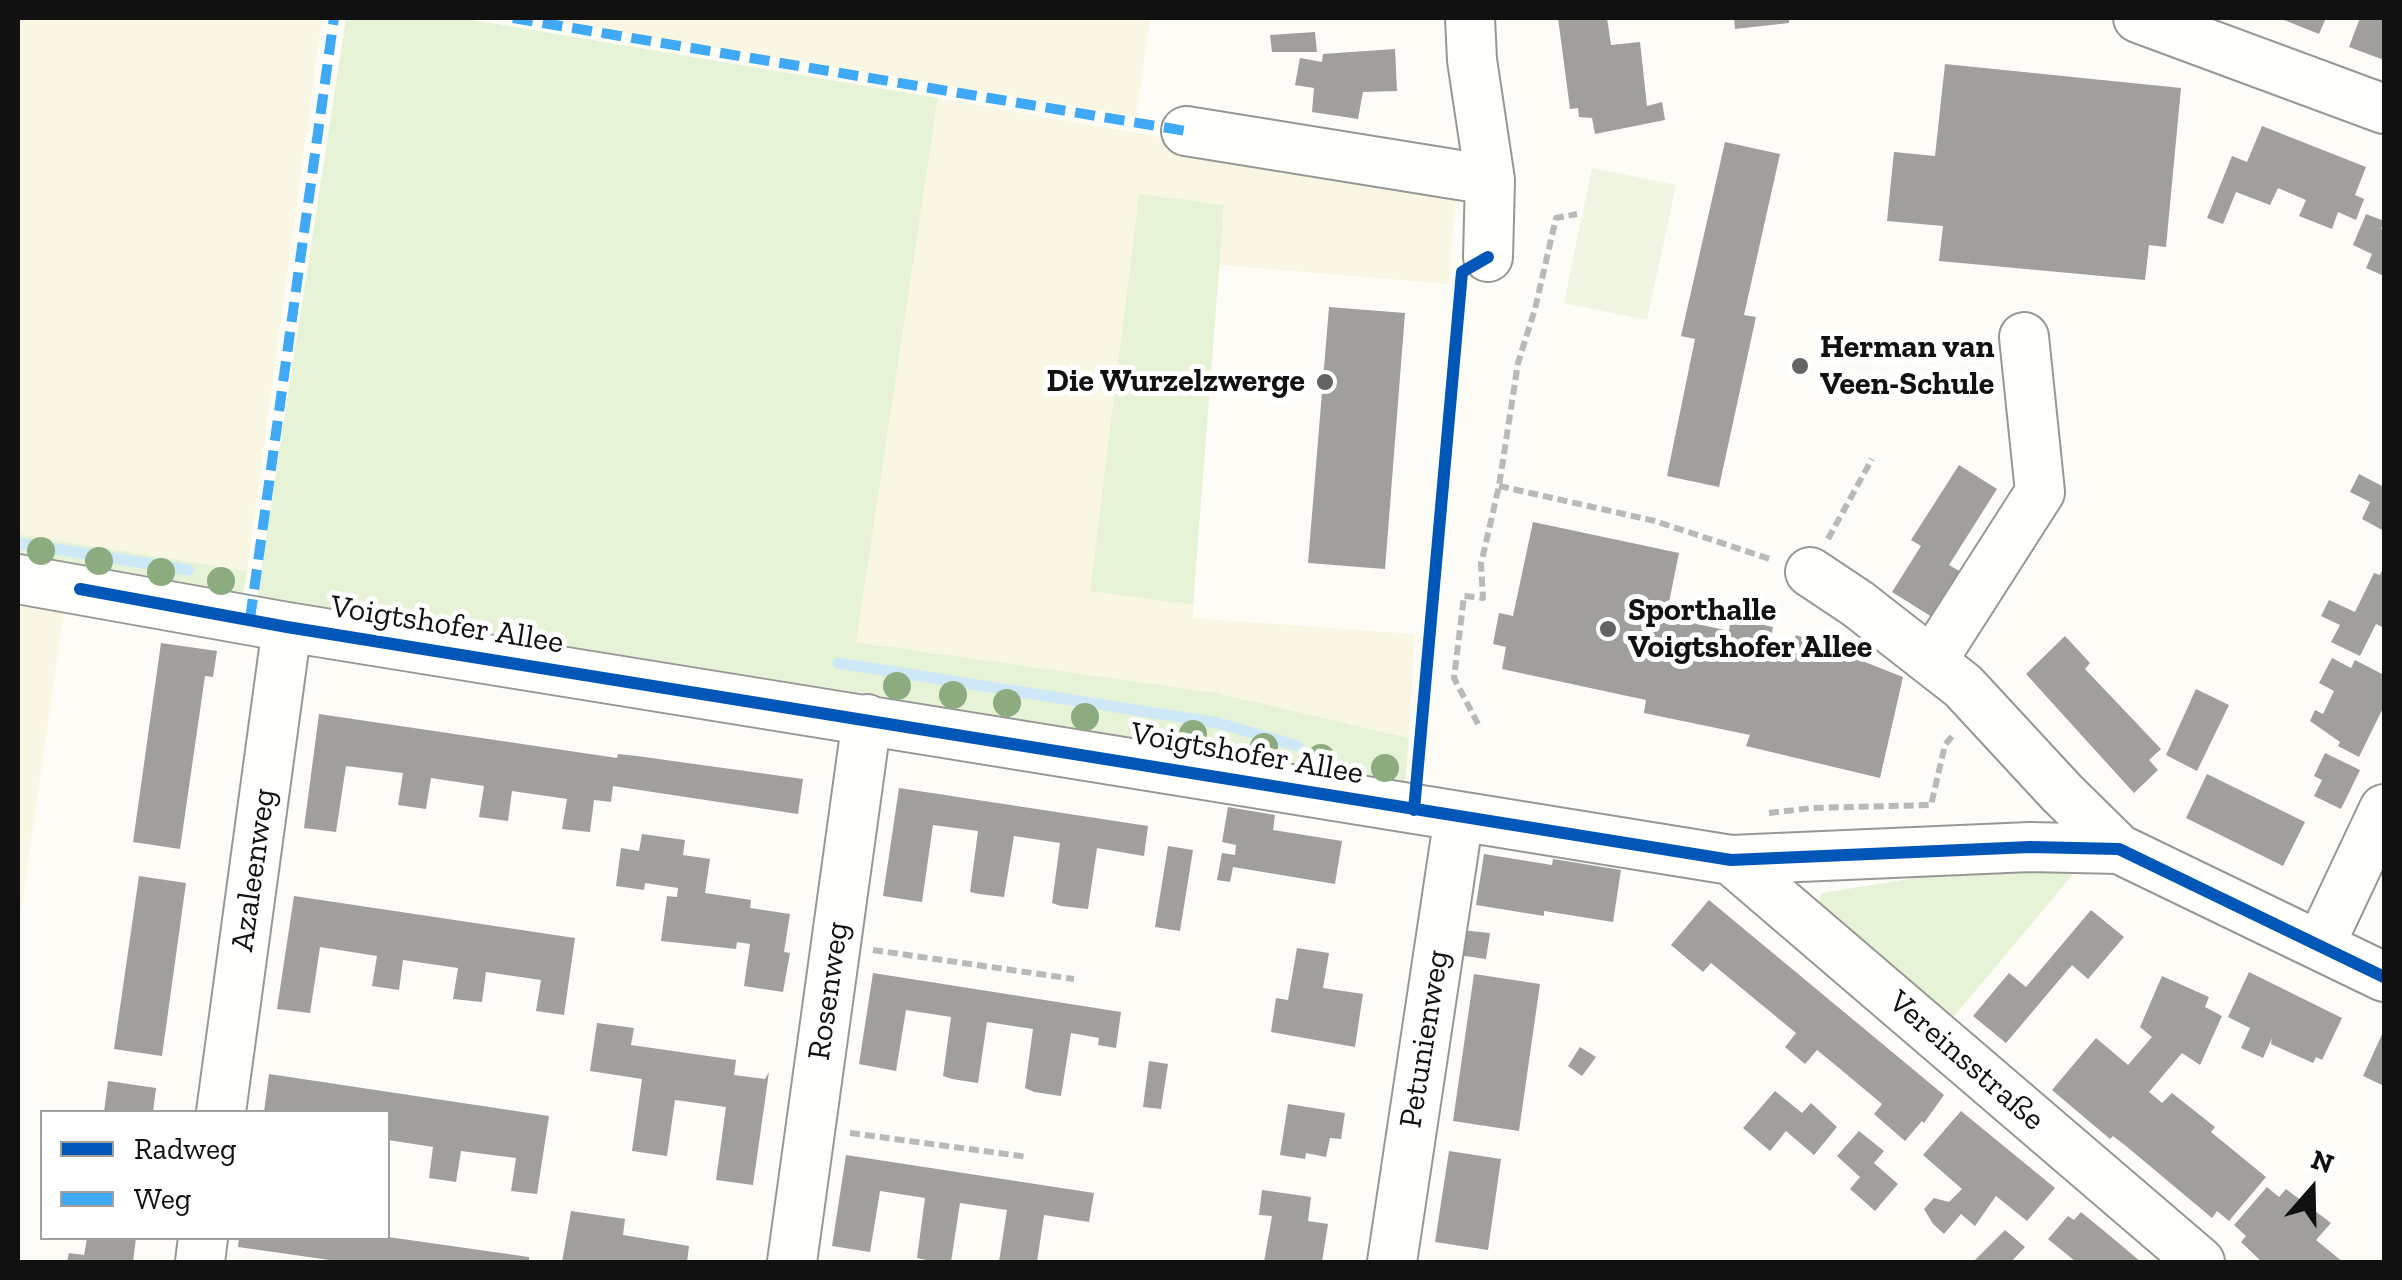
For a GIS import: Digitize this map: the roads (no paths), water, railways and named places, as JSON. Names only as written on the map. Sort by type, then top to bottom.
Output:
[{"type":"street","points":[[1470,18],[1472,60],[1490,180],[1488,256]]},
{"type":"street","points":[[2138,18],[2384,109]]},
{"type":"street","points":[[1186,130],[1490,180]]},
{"type":"street","points":[[1932,662],[2040,492],[2024,337]]},
{"type":"street","name":"Voigtshofer Allee","points":[[1810,572],[1964,686],[2119,849],[2384,977]]},
{"type":"street","name":"Voigtshofer Allee","points":[[18,578],[287,627],[1732,860],[2030,847],[2119,849]]},
{"type":"street","name":"Azaleenweg","points":[[221,1110],[287,627]]},
{"type":"street","name":"Rosenweg","points":[[792,1262],[867,719]]},
{"type":"street","points":[[2320,945],[2384,809]]},
{"type":"street","name":"Petunienweg","points":[[1392,1262],[1459,816]]},
{"type":"street","name":"Vereinsstraße","points":[[1732,860],[2200,1262]]},
{"type":"waterway","points":[[18,543],[189,570]]},
{"type":"waterway","points":[[838,663],[1218,723],[1298,746]]},
{"type":"place","name":"Herman van Veen-Schule","points":[[1800,366]]},
{"type":"place","name":"Die Wurzelzwerge","points":[[1325,382]]},
{"type":"place","name":"Sporthalle Voigtshofer Allee","points":[[1608,629]]}]
